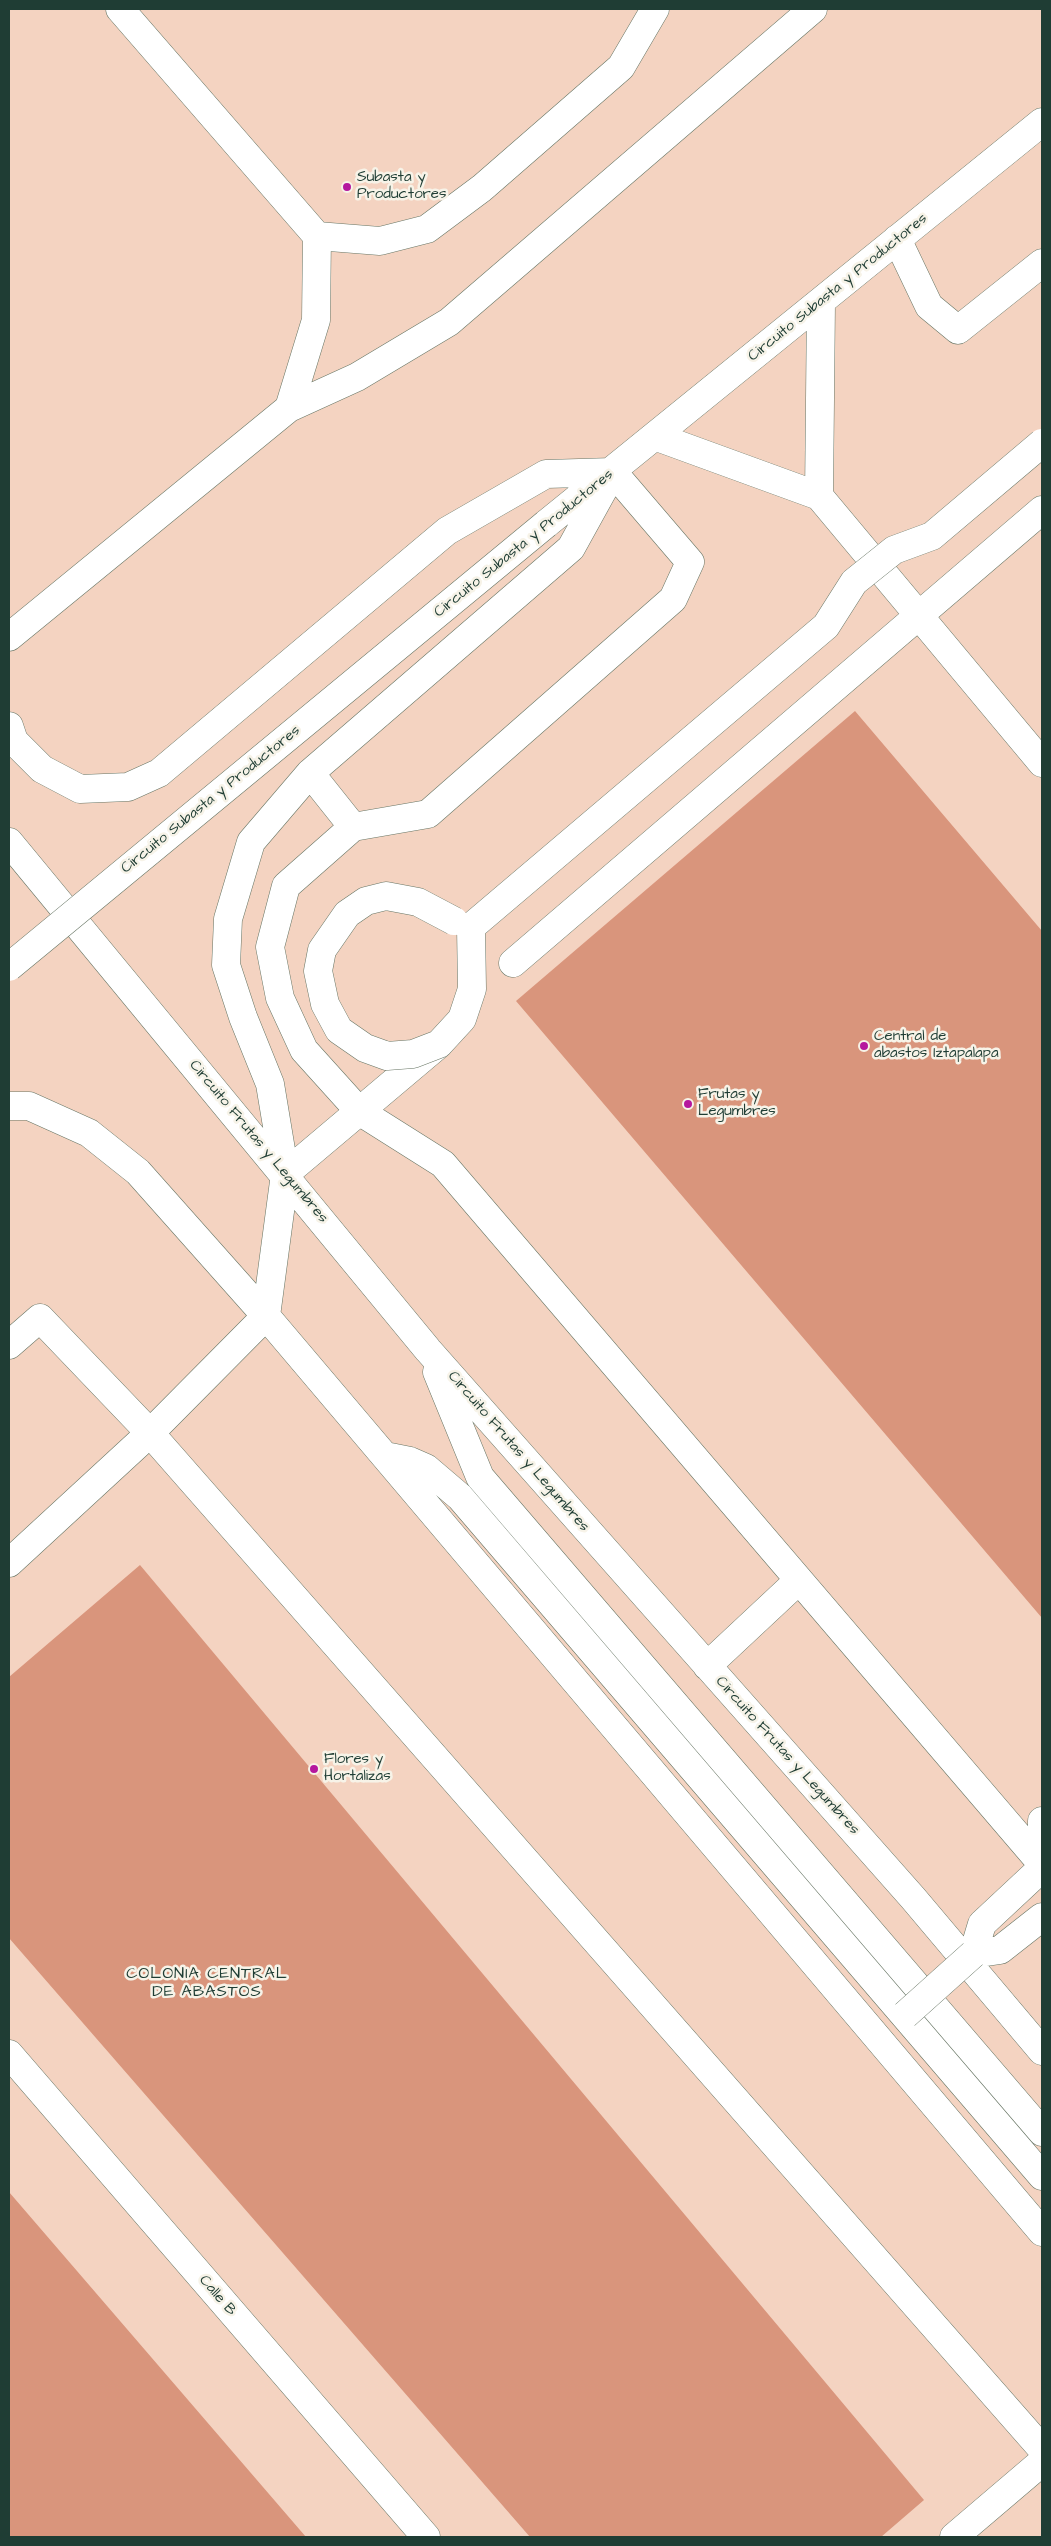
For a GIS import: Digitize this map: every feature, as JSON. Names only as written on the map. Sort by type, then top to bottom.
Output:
[{"type":"street","points":[[120,9],[317,236],[316,320],[289,408]]},
{"type":"street","points":[[317,236],[380,241],[427,229],[482,188],[621,67],[655,9]]},
{"type":"street","points":[[9,637],[289,408],[357,377],[449,322],[813,9]]},
{"type":"street","name":"Circuito Subasta y Productores","points":[[9,967],[546,524],[657,437],[1042,122]]},
{"type":"street","points":[[897,239],[929,306],[958,330],[1042,263]]},
{"type":"street","points":[[819,496],[821,302]]},
{"type":"street","points":[[657,437],[819,496],[1042,762]]},
{"type":"street","points":[[284,1174],[465,1024],[480,1000],[485,974],[481,953],[454,922],[418,902],[386,896],[366,901],[347,914],[322,950],[318,972],[324,1004],[339,1030],[365,1048],[387,1056],[413,1054],[439,1044],[462,1019],[472,989],[471,927],[826,626],[854,582],[894,550],[932,536],[1042,442]]},
{"type":"street","points":[[9,726],[14,741],[42,769],[80,789],[128,787],[152,777],[160,773],[447,531],[546,474],[613,472]]},
{"type":"street","points":[[9,1563],[150,1433],[266,1316],[284,1174],[270,1084],[243,1017],[226,965],[228,919],[251,842],[310,773],[571,548],[613,472]]},
{"type":"street","points":[[613,472],[690,562],[673,599],[428,814],[352,827],[286,886],[270,947],[280,998],[304,1050],[359,1112],[443,1164],[1042,1864]]},
{"type":"street","points":[[513,963],[1042,510]]},
{"type":"street","points":[[310,773],[352,827]]},
{"type":"street","name":"Circuito Frutas y Legumbres","points":[[9,842],[428,1350],[913,1898],[1042,2051]]},
{"type":"street","points":[[9,1106],[29,1106],[89,1133],[138,1172],[266,1316],[1042,2232]]},
{"type":"street","points":[[9,1345],[40,1318],[150,1433],[1042,2449]]},
{"type":"street","points":[[428,1350],[480,1477],[1042,2132]]},
{"type":"street","points":[[385,1456],[410,1461],[426,1468],[460,1497],[1042,2176]]},
{"type":"street","points":[[707,1666],[800,1580]]},
{"type":"street","points":[[1042,1821],[1042,1836]]},
{"type":"street","points":[[905,2015],[973,1954],[982,1924],[1042,1868]]},
{"type":"street","points":[[973,1954],[1000,1950],[1042,1917]]},
{"type":"street","name":"Calle B","points":[[9,2054],[426,2537]]},
{"type":"street","points":[[954,2537],[1042,2462]]},
{"type":"shaded area","points":[[9,9],[1042,9],[1042,2537],[9,2537]]},
{"type":"building","points":[[855,711],[1042,931],[1042,1618],[516,1001]]},
{"type":"building","points":[[140,1565],[924,2500],[881,2537],[530,2537],[9,1938],[9,1677]]},
{"type":"building","points":[[9,2192],[306,2537],[9,2537]]},
{"type":"place","name":"Subasta y Productores","points":[[347,187]]},
{"type":"place","name":"Central de abastos Iztapalapa","points":[[864,1046]]},
{"type":"place","name":"Frutas y Legumbres","points":[[688,1104]]},
{"type":"place","name":"Flores y Hortalizas","points":[[314,1769]]},
{"type":"district","name":"COLONIA CENTRAL DE ABASTOS","points":[[207,1984]]}]
